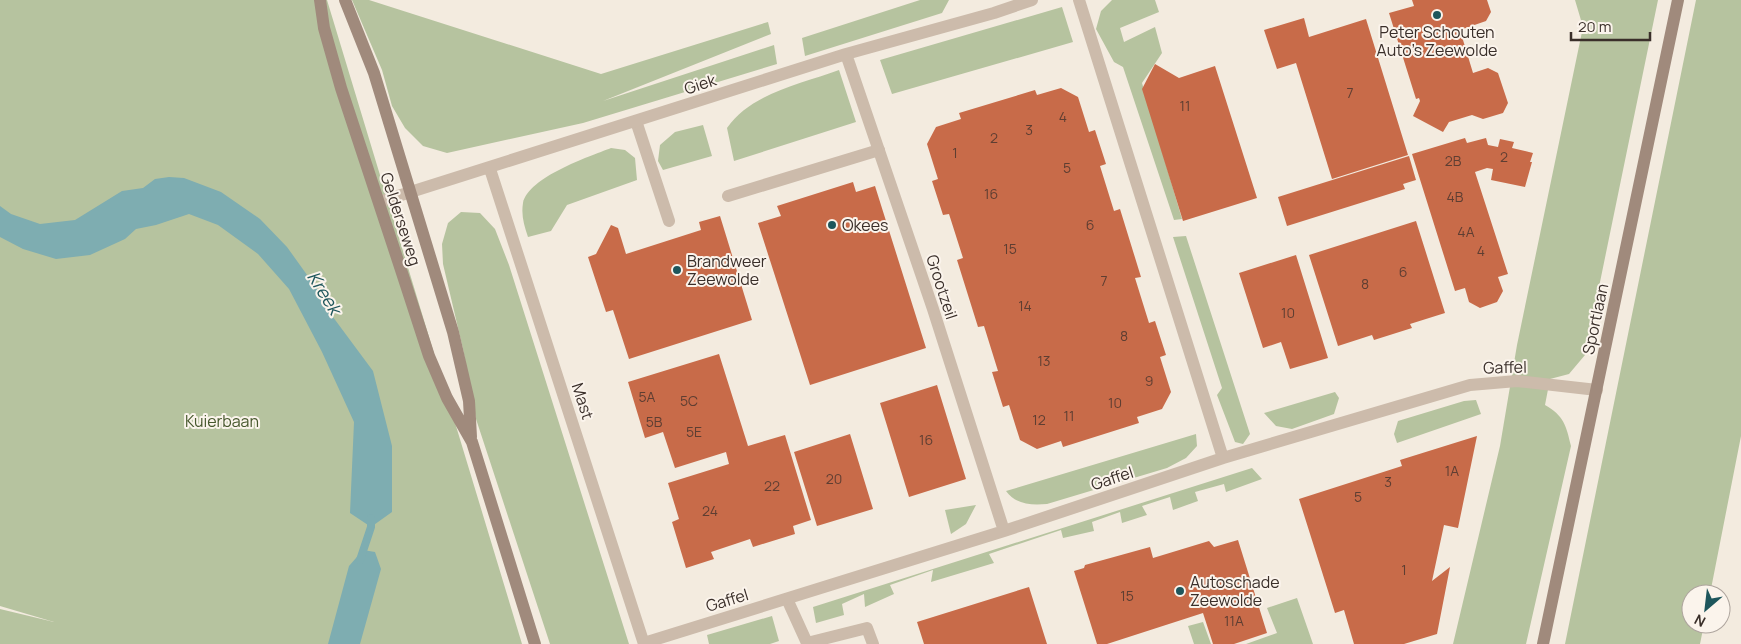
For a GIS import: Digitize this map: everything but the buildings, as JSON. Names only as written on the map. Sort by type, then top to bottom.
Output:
[{"type":"street","name":"Gelderseweg","points":[[320,0],[324,28],[339,79],[429,356],[448,398],[472,442],[535,644]]},
{"type":"street","name":"Gelderseweg","points":[[344,0],[374,73],[453,332],[469,401],[472,442]]},
{"type":"street","points":[[990,0],[994,13]]},
{"type":"street","name":"Giek","points":[[379,202],[490,169],[846,54],[994,13],[1032,0]]},
{"type":"street","points":[[1079,0],[1223,458]]},
{"type":"street","name":"Sportlaan","points":[[1543,644],[1678,0]]},
{"type":"street","name":"Grootzeil","points":[[846,54],[933,309],[1004,531]]},
{"type":"street","points":[[636,121],[669,221]]},
{"type":"street","points":[[728,196],[879,150]]},
{"type":"street","name":"Mast","points":[[490,169],[644,644]]},
{"type":"street","name":"Gaffel","points":[[644,644],[1004,531],[1223,458],[1470,384],[1517,381],[1597,390]]},
{"type":"street","points":[[787,598],[807,643],[867,628],[873,644]]},
{"type":"green space","name":"Kuierbaan","points":[[0,0],[327,0],[522,644],[0,644],[0,609],[54,622],[0,606]]},
{"type":"green space","points":[[352,0],[369,0],[601,74],[768,22],[771,34],[603,101],[774,45],[777,64],[583,123],[447,153],[423,146],[405,128],[392,106],[382,70]]},
{"type":"green space","points":[[920,0],[949,0],[942,13],[805,56],[802,38]]},
{"type":"green space","points":[[1112,0],[1155,0],[1159,12],[1120,28],[1124,42],[1155,27],[1162,53],[1142,83],[1182,219],[1174,220],[1123,67],[1114,62],[1096,29],[1101,11]]},
{"type":"green space","points":[[1575,0],[1658,0],[1585,355],[1569,374],[1550,379],[1545,405],[1560,417],[1568,432],[1571,446],[1526,644],[1453,644],[1500,446],[1517,345],[1583,27]]},
{"type":"green space","points":[[1696,0],[1741,0],[1741,436],[1712,584],[1681,584],[1681,634],[1702,634],[1700,644],[1565,644]]},
{"type":"green space","points":[[1062,7],[1073,42],[892,94],[880,60]]},
{"type":"green space","points":[[839,70],[856,122],[734,161],[727,128],[737,116],[749,106],[778,91]]},
{"type":"green space","points":[[703,125],[712,156],[663,170],[658,161],[660,145],[675,132]]},
{"type":"green space","points":[[611,148],[625,150],[635,158],[637,180],[567,205],[551,231],[528,237],[522,212],[523,203],[536,185],[561,169]]},
{"type":"green space","points":[[461,212],[480,213],[495,229],[509,265],[629,644],[550,644],[476,419],[463,349],[443,264],[442,244],[448,223]]},
{"type":"green space","points":[[1186,236],[1250,434],[1243,444],[1235,442],[1217,395],[1222,388],[1173,237]]},
{"type":"green space","points":[[1335,392],[1339,398],[1334,414],[1292,429],[1276,426],[1264,413]]},
{"type":"green space","points":[[1476,400],[1481,414],[1397,443],[1394,434],[1398,421],[1464,401]]},
{"type":"green space","points":[[1196,434],[1197,446],[1186,458],[1167,468],[1047,504],[1019,502],[1006,491]]},
{"type":"green space","points":[[1252,468],[1262,479],[1226,492],[1224,484],[1195,492],[1198,501],[1173,510],[1170,497],[1142,506],[1147,515],[1122,523],[1120,512],[1092,522],[1094,531],[1063,538],[1061,530],[989,554],[994,563],[931,582],[933,570],[890,585],[894,594],[865,607],[864,594],[842,604],[844,615],[816,623],[813,607]]},
{"type":"green space","points":[[976,505],[966,524],[951,534],[945,510]]},
{"type":"green space","points":[[1297,598],[1313,644],[1246,644],[1277,633],[1267,608]]},
{"type":"green space","points":[[772,616],[779,641],[770,644],[709,644],[707,635]]},
{"type":"green space","points":[[1203,622],[1211,644],[1194,644],[1188,626]]},
{"type":"water","points":[[169,177],[184,178],[221,192],[260,219],[287,247],[320,293],[330,313],[373,371],[392,446],[392,512],[371,527],[350,513],[354,422],[322,352],[289,289],[258,254],[218,225],[189,214],[156,225],[136,229],[125,239],[90,255],[56,259],[23,249],[0,237],[0,206],[11,214],[40,224],[75,220],[122,191],[143,188],[155,179]]},
{"type":"water","points":[[363,550],[375,552],[381,569],[360,644],[328,644],[349,566]]},
{"type":"waterway","name":"Kreek","points":[[360,560],[371,527],[371,518]]},
{"type":"place","name":"Peter Schouten Auto's Zeewolde","points":[[1437,15]]},
{"type":"place","name":"Okees","points":[[832,225]]},
{"type":"place","name":"Brandweer Zeewolde","points":[[677,270]]},
{"type":"place","name":"Autoschade Zeewolde","points":[[1180,591]]}]
